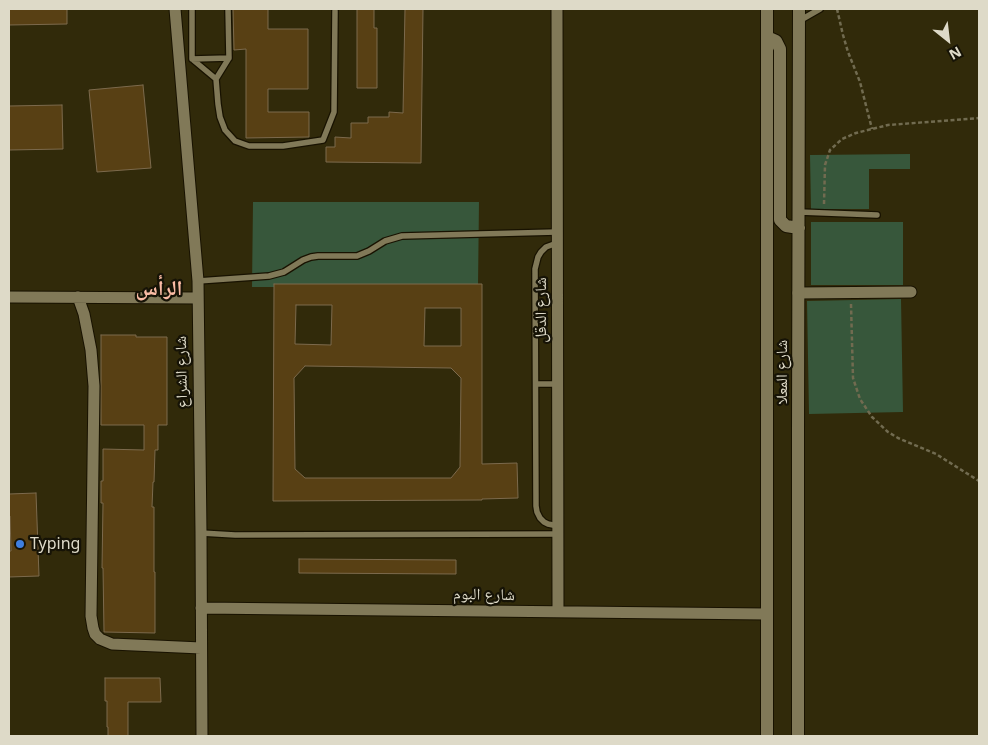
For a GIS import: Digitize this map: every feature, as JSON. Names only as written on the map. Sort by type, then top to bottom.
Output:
[{"type":"street","name":"شارع الشراع","points":[[175,9],[198,280],[202,736]]},
{"type":"street","name":"شارع الدقل","points":[[557,9],[558,612]]},
{"type":"street","name":"شارع المعلا","points":[[766,736],[767,9]]},
{"type":"street","name":"شارع المعلا","points":[[798,736],[799,15]]},
{"type":"street","points":[[767,37],[776,41],[780,48],[780,220],[786,226],[799,228]]},
{"type":"street","points":[[798,293],[911,292]]},
{"type":"street","points":[[9,297],[198,298]]},
{"type":"street","points":[[78,297],[84,314],[91,350],[94,386],[92,628],[95,634],[112,644],[201,648]]},
{"type":"street","name":"شارع البوم","points":[[201,608],[766,614]]},
{"type":"lane","points":[[192,9],[192,59]]},
{"type":"lane","points":[[228,9],[229,58],[216,79],[220,118],[225,130],[235,141],[249,146],[283,146],[323,140],[334,112],[335,11]]},
{"type":"lane","points":[[799,15],[820,9]]},
{"type":"lane","points":[[192,59],[229,58]]},
{"type":"lane","points":[[192,59],[216,79]]},
{"type":"lane","points":[[799,212],[877,214]]},
{"type":"lane","points":[[198,280],[269,276],[284,272],[311,257],[357,256],[370,251],[385,241],[402,236],[557,238]]},
{"type":"lane","points":[[557,238],[546,247],[536,262],[536,506],[540,518],[558,530]]},
{"type":"lane","points":[[536,384],[558,384]]},
{"type":"lane","points":[[201,534],[558,530]]},
{"type":"path","points":[[837,9],[848,52],[862,89],[872,129]]},
{"type":"path","points":[[824,213],[825,165],[830,150],[835,144],[849,135],[888,126],[979,118]]},
{"type":"path","points":[[851,292],[853,378],[865,408],[888,432],[936,454],[979,480]]},
{"type":"green space","points":[[910,154],[910,169],[869,169],[869,209],[811,209],[810,155]]},
{"type":"green space","points":[[253,202],[479,202],[478,287],[252,287]]},
{"type":"green space","points":[[811,222],[903,222],[903,285],[811,285]]},
{"type":"green space","points":[[901,299],[903,412],[809,414],[807,301]]},
{"type":"building","points":[[9,9],[67,9],[67,24],[9,25]]},
{"type":"building","points":[[233,9],[268,9],[268,29],[308,29],[308,89],[268,89],[268,112],[309,112],[309,137],[246,138],[246,49],[234,50]]},
{"type":"building","points":[[357,9],[374,9],[374,28],[377,28],[377,88],[357,88]]},
{"type":"building","points":[[405,9],[423,9],[421,163],[326,162],[326,147],[335,147],[335,137],[351,138],[351,123],[368,123],[368,117],[389,117],[389,112],[403,113]]},
{"type":"building","points":[[143,85],[151,168],[97,172],[89,90]]},
{"type":"building","points":[[62,105],[63,149],[9,150],[9,106]]},
{"type":"building","points":[[274,284],[482,284],[482,464],[517,463],[518,498],[482,500],[273,501]],"holes":[[[296,305],[332,305],[331,345],[295,344]],[[425,308],[461,308],[461,346],[424,346]],[[305,366],[451,368],[461,378],[460,467],[451,478],[305,478],[295,469],[294,378]]]},
{"type":"building","points":[[101,335],[167,337],[167,425],[158,425],[158,450],[155,450],[153,482],[155,633],[104,632],[102,568],[103,503],[101,503],[103,449],[144,450],[144,425],[101,425]]},
{"type":"building","points":[[36,493],[39,576],[9,577],[9,551],[11,551],[9,494]]},
{"type":"building","points":[[299,559],[456,560],[456,574],[299,573]]},
{"type":"building","points":[[105,678],[160,678],[161,702],[128,702],[128,736],[108,736]]},
{"type":"place","name":"Typing","points":[[20,544]]},
{"type":"district","name":"الرأس","points":[[159,289]]}]
